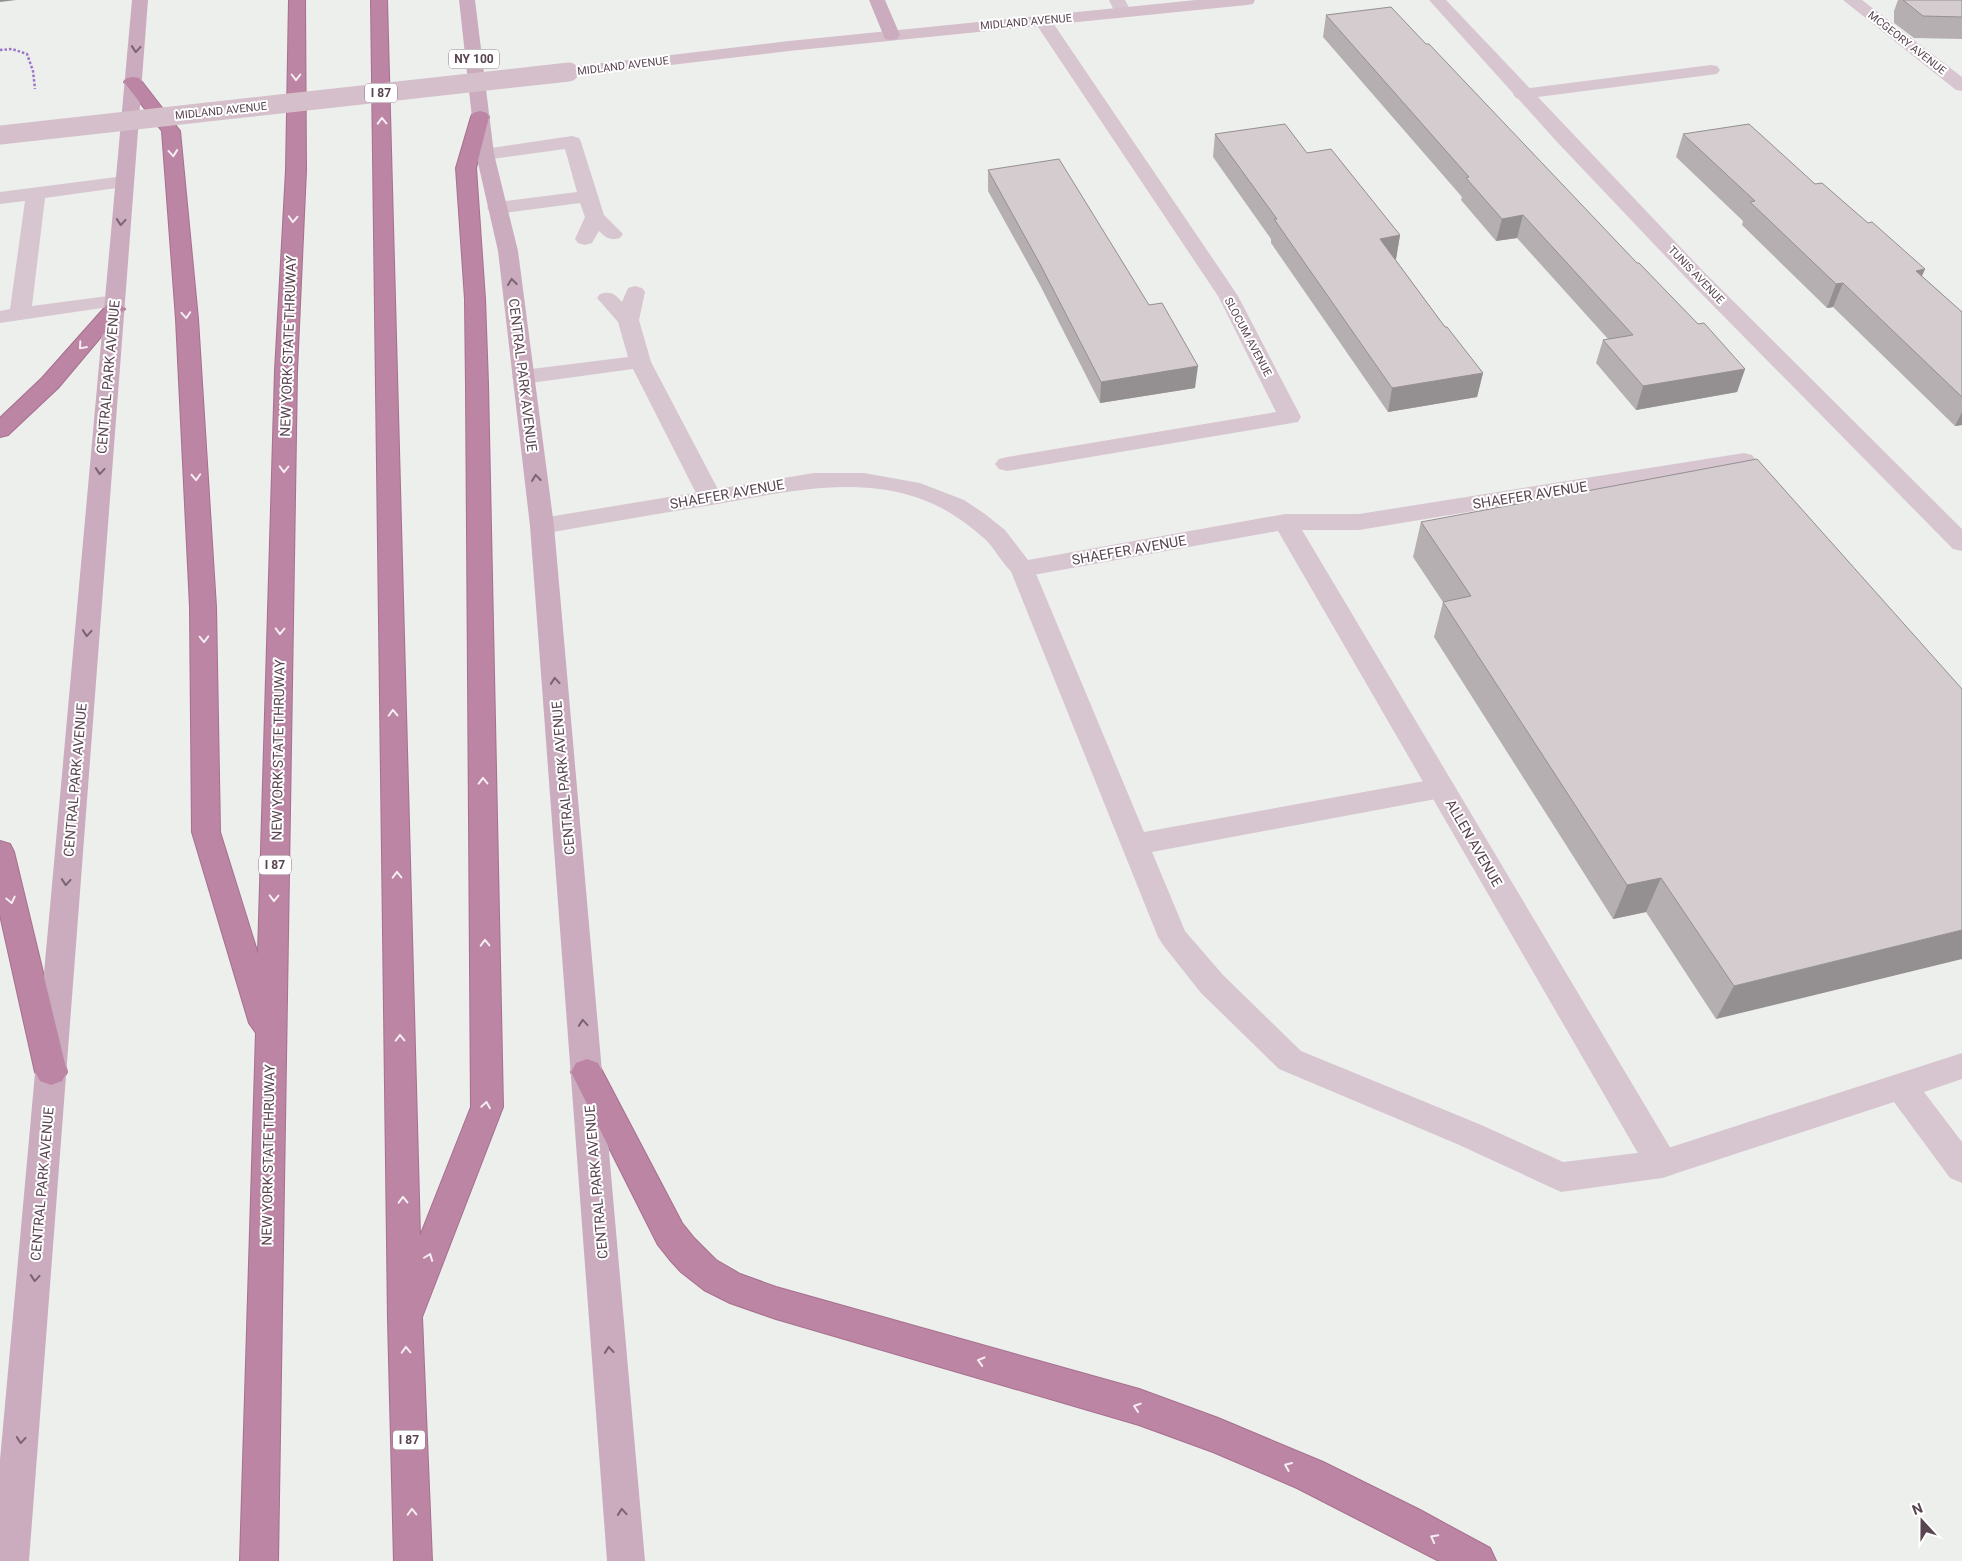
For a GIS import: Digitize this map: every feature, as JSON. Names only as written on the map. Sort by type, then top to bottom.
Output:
[{"type":"highway","name":"NEW YORK STATE THRUWAY","points":[[259,1561],[286,371],[296,170],[297,0]]},
{"type":"highway","name":"I 87","points":[[379,0],[405,1319],[413,1561]]},
{"type":"highway","points":[[133,82],[171,132],[187,319],[203,597],[206,832],[271,1047]]},
{"type":"highway","points":[[405,1319],[487,1107],[477,384],[475,299],[466,168],[480,117]]},
{"type":"highway","points":[[0,430],[50,383],[114,305]]},
{"type":"highway","points":[[0,852],[51,1072]]},
{"type":"highway","points":[[588,1072],[670,1234],[687,1258],[710,1278],[740,1291],[776,1303],[1139,1407],[1218,1436],[1310,1475],[1407,1523],[1477,1561]]},
{"type":"main road","name":"CENTRAL PARK AVENUE","points":[[10,1561],[140,0]]},
{"type":"main road","name":"CENTRAL PARK AVENUE","points":[[467,0],[484,154],[508,251],[542,526],[588,1072],[626,1561]]},
{"type":"main road","points":[[469,22],[484,0]]},
{"type":"main road","points":[[877,0],[891,35]]},
{"type":"street","name":"MIDLAND AVENUE","points":[[0,135],[891,35],[1043,21],[1120,7],[1247,0]]},
{"type":"street","name":"TUNIS AVENUE","points":[[1437,0],[1522,94],[1826,410],[1962,542]]},
{"type":"street","name":"MCGEORY AVENUE","points":[[1851,0],[1962,86]]},
{"type":"street","name":"SLOCUM AVENUE","points":[[1007,464],[1290,417],[1228,296],[1043,21]]},
{"type":"street","points":[[1522,94],[1712,70]]},
{"type":"street","points":[[484,154],[572,142],[594,217],[613,234]]},
{"type":"street","points":[[0,198],[124,182]]},
{"type":"street","points":[[36,193],[28,217],[20,275],[10,316],[114,305]]},
{"type":"street","points":[[498,208],[588,196]]},
{"type":"street","points":[[585,239],[594,217]]},
{"type":"street","points":[[628,320],[635,292]]},
{"type":"street","points":[[608,298],[628,320],[640,362],[710,497]]},
{"type":"street","points":[[523,377],[640,362]]},
{"type":"street","name":"SHAEFER AVENUE","points":[[542,526],[814,480],[851,479],[884,482],[919,490],[946,501],[969,515],[995,536],[1022,569],[1285,522],[1359,522],[1751,467]]},
{"type":"street","name":"ALLEN AVENUE","points":[[1285,522],[1662,1164]]},
{"type":"street","points":[[1022,569],[1173,937],[1212,984],[1290,1060],[1468,1134],[1561,1177],[1662,1164],[1962,1066]]},
{"type":"street","points":[[1136,844],[1441,788]]},
{"type":"street","points":[[1901,1086],[1962,1168]]},
{"type":"building","points":[[1903,0],[1962,0],[1962,17],[1923,16]]},
{"type":"building","points":[[1391,7],[1426,44],[1429,44],[1637,263],[1698,324],[1704,323],[1745,369],[1643,386],[1603,340],[1633,335],[1523,215],[1502,219],[1466,178],[1469,177],[1326,15]]},
{"type":"building","points":[[1285,124],[1307,153],[1331,149],[1400,235],[1380,239],[1445,327],[1447,327],[1483,373],[1392,388],[1274,219],[1277,219],[1215,134]]},
{"type":"building","points":[[1749,124],[1815,184],[1822,183],[1868,223],[1872,222],[1925,269],[1916,271],[1962,312],[1962,397],[1843,283],[1836,284],[1750,202],[1755,201],[1683,134]]},
{"type":"building","points":[[1059,159],[1149,305],[1162,303],[1198,366],[1101,382],[1040,264],[988,170]]},
{"type":"building","points":[[1757,459],[1962,689],[1962,930],[1734,986],[1661,878],[1627,885],[1443,602],[1471,596],[1421,522]]}]
